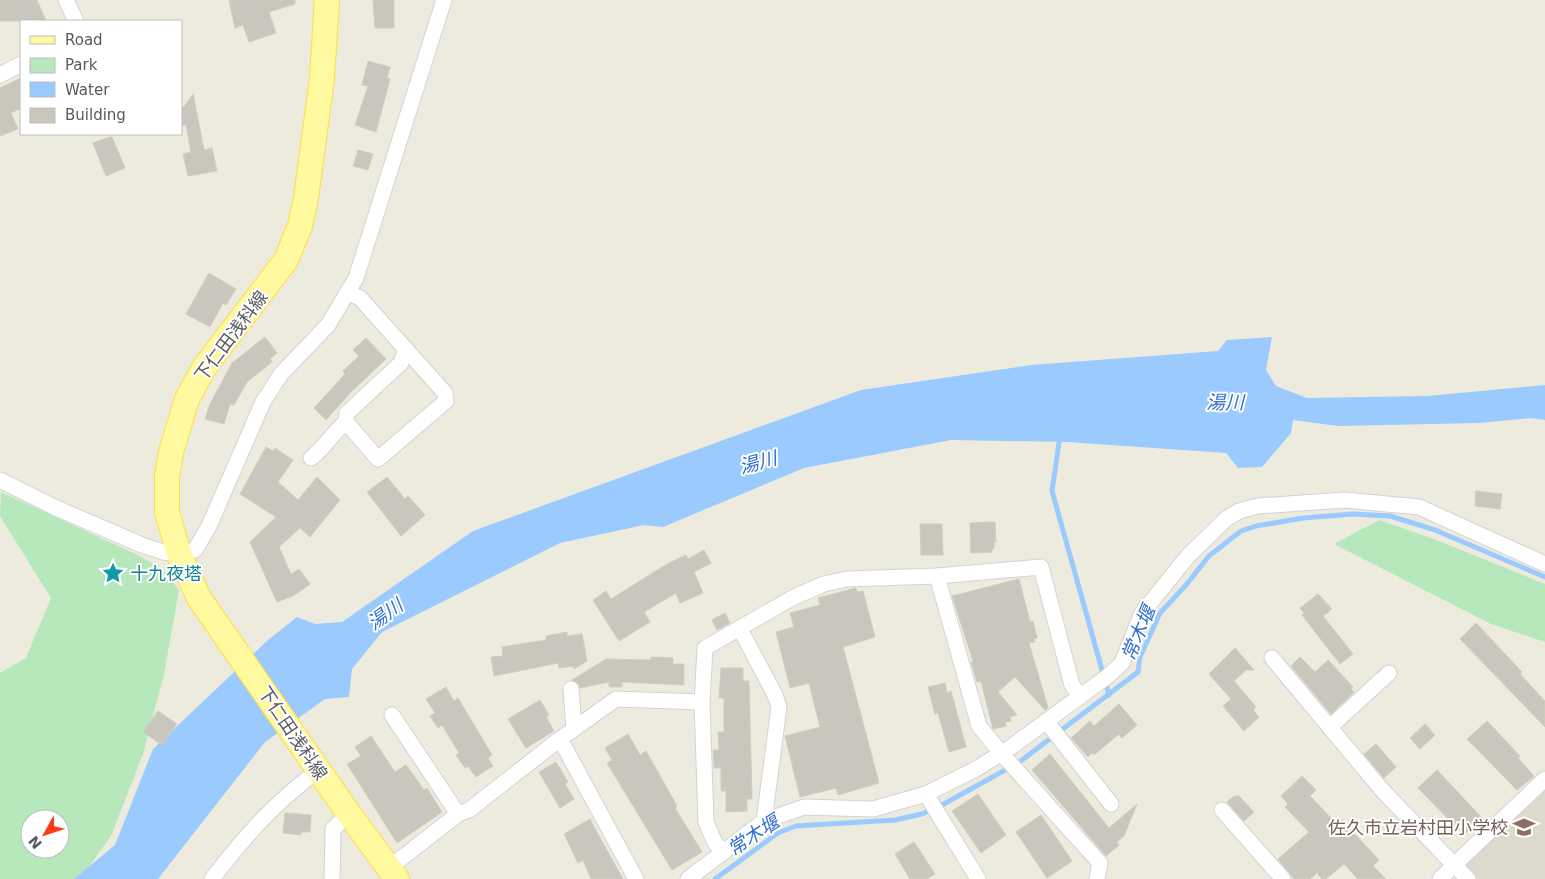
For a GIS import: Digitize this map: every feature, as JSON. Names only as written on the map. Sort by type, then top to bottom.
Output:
[{"type":"main road","name":"下仁田浅科線","points":[[327,0],[322,78],[306,198],[294,243],[277,274],[204,368],[187,399],[175,436],[167,476],[166,497],[169,525],[179,554],[199,598],[348,814],[393,873]]},
{"type":"street","points":[[66,0],[76,20]]},
{"type":"street","points":[[0,480],[54,507],[142,545],[163,552],[179,554],[195,550],[201,542],[255,417],[273,386],[292,361],[328,325],[356,278],[444,0]]},
{"type":"street","points":[[0,75],[20,65]]},
{"type":"street","points":[[349,292],[360,298],[406,349],[445,393],[446,400],[441,406],[378,459],[346,422],[347,413],[401,363],[406,349]]},
{"type":"street","points":[[311,458],[320,451],[335,430],[346,422]]},
{"type":"street","points":[[688,879],[764,821],[804,807],[873,809],[928,798],[1053,729],[1080,696],[1108,676],[1122,663],[1142,613],[1189,555],[1226,519],[1239,512],[1258,506],[1344,500],[1419,507],[1545,564]]},
{"type":"street","points":[[723,853],[714,841],[706,822],[702,702],[705,648],[794,597],[824,584],[847,579],[937,576],[1041,567],[1072,685],[1080,696]]},
{"type":"street","points":[[937,576],[979,726],[1100,863],[1100,872],[1097,879]]},
{"type":"street","points":[[740,629],[775,695],[779,707],[764,821]]},
{"type":"street","points":[[1272,658],[1382,790],[1468,879]]},
{"type":"street","points":[[1330,727],[1389,673]]},
{"type":"street","points":[[571,689],[574,729]]},
{"type":"street","points":[[393,873],[458,814],[469,810],[560,739],[616,699],[702,702]]},
{"type":"street","points":[[392,714],[458,814]]},
{"type":"street","points":[[1053,729],[1111,804]]},
{"type":"street","points":[[560,739],[636,879]]},
{"type":"street","points":[[212,879],[240,842],[315,766]]},
{"type":"street","points":[[1440,879],[1545,779]]},
{"type":"street","points":[[928,798],[978,879]]},
{"type":"street","points":[[1222,810],[1282,879]]},
{"type":"street","points":[[332,879],[333,829],[348,814]]},
{"type":"shaded area","name":"佐久市立岩村田小学校","points":[[1545,787],[1545,879],[1477,879],[1462,866]]},
{"type":"green space","points":[[1,492],[138,555],[162,569],[179,590],[164,674],[143,754],[111,836],[80,879],[0,879],[0,673],[26,658],[51,598],[0,516]]},
{"type":"green space","points":[[1379,520],[1434,539],[1545,584],[1545,642],[1491,624],[1334,544]]},
{"type":"water","name":"湯川","points":[[1272,337],[1266,370],[1276,386],[1307,398],[1428,396],[1545,385],[1545,420],[1531,418],[1479,423],[1338,426],[1293,420],[1291,433],[1262,467],[1238,468],[1226,453],[1068,442],[951,440],[804,468],[663,527],[644,525],[560,543],[382,632],[352,669],[349,697],[325,699],[265,742],[158,879],[74,879],[115,845],[153,749],[268,640],[297,617],[315,624],[342,622],[473,531],[861,390],[1031,365],[1218,351],[1227,340]]},
{"type":"building","points":[[0,0],[37,0],[46,20],[20,20],[0,21]]},
{"type":"building","points":[[229,0],[295,0],[295,4],[269,12],[276,33],[249,42],[243,25],[235,28]]},
{"type":"building","points":[[373,0],[394,0],[394,28],[375,28]]},
{"type":"building","points":[[368,61],[390,67],[387,78],[390,79],[376,132],[355,125],[368,86],[362,85]]},
{"type":"building","points":[[20,78],[20,108],[11,113],[18,129],[0,136],[0,88]]},
{"type":"building","points":[[193,94],[204,150],[212,148],[217,171],[188,176],[183,154],[191,152],[186,125],[182,126],[182,107],[184,107]]},
{"type":"building","points":[[112,137],[125,168],[106,176],[93,143]]},
{"type":"building","points":[[358,150],[373,154],[368,170],[353,166]]},
{"type":"building","points":[[209,273],[236,289],[226,305],[223,303],[210,327],[186,314]]},
{"type":"building","points":[[265,337],[277,353],[270,359],[272,362],[247,382],[234,405],[230,404],[224,424],[205,419],[210,404],[232,363]]},
{"type":"building","points":[[366,338],[386,359],[350,393],[326,420],[314,408],[345,374],[343,371],[359,356],[353,350]]},
{"type":"building","points":[[266,447],[273,451],[275,448],[293,460],[278,482],[298,500],[317,477],[340,500],[310,537],[300,528],[279,547],[291,574],[299,569],[310,584],[293,596],[277,602],[250,542],[276,517],[240,494]]},
{"type":"building","points":[[387,477],[405,499],[408,496],[425,515],[401,536],[367,492]]},
{"type":"building","points":[[1476,491],[1502,494],[1500,509],[1475,506]]},
{"type":"building","points":[[995,522],[996,542],[994,542],[994,549],[991,549],[992,552],[971,553],[970,523]]},
{"type":"building","points":[[920,524],[942,524],[943,555],[921,555]]},
{"type":"building","points":[[704,550],[711,563],[694,572],[703,593],[680,603],[676,593],[644,612],[650,622],[619,641],[593,600],[606,591],[611,599],[667,564],[686,555],[688,559]]},
{"type":"building","points":[[1019,579],[1030,622],[1033,621],[1037,638],[1034,639],[1035,642],[1029,643],[1048,708],[1045,710],[1015,677],[998,692],[1017,715],[1010,717],[1011,721],[1005,722],[1006,726],[993,729],[981,681],[977,682],[971,662],[973,661],[952,596]]},
{"type":"building","points":[[856,588],[857,592],[863,591],[875,637],[843,647],[879,783],[838,795],[836,788],[800,797],[785,736],[820,727],[809,683],[790,688],[776,632],[794,627],[790,613],[820,605],[818,598]]},
{"type":"building","points":[[1318,594],[1332,609],[1323,616],[1353,654],[1340,664],[1302,615],[1304,613],[1300,608]]},
{"type":"building","points":[[725,613],[730,623],[717,630],[712,620]]},
{"type":"building","points":[[1476,623],[1522,672],[1520,674],[1545,701],[1545,727],[1460,639]]},
{"type":"building","points":[[567,632],[567,636],[582,634],[587,661],[574,669],[573,666],[559,668],[558,663],[494,676],[491,657],[503,656],[502,647],[546,640],[546,636]]},
{"type":"building","points":[[1235,648],[1254,670],[1246,670],[1234,681],[1256,707],[1253,710],[1259,717],[1244,731],[1223,706],[1231,699],[1209,674]]},
{"type":"building","points":[[651,657],[673,658],[673,664],[684,664],[684,685],[622,682],[622,687],[609,687],[609,682],[580,688],[578,683],[572,680],[606,659],[651,660]]},
{"type":"building","points":[[1300,657],[1315,672],[1328,660],[1353,687],[1351,689],[1354,692],[1331,714],[1291,666]]},
{"type":"building","points":[[721,668],[743,668],[743,681],[749,681],[752,799],[747,799],[747,811],[726,812],[726,791],[721,791],[721,768],[714,768],[713,750],[719,750],[718,732],[724,732],[724,698],[719,698]]},
{"type":"building","points":[[945,683],[947,693],[951,691],[966,747],[949,752],[938,713],[935,714],[928,687]]},
{"type":"building","points":[[446,687],[454,701],[458,698],[492,755],[488,758],[493,766],[476,777],[468,766],[465,768],[456,755],[459,753],[442,725],[438,728],[430,716],[435,713],[426,699]]},
{"type":"building","points":[[540,700],[549,715],[546,717],[554,731],[526,748],[508,719]]},
{"type":"building","points":[[1119,704],[1137,725],[1122,738],[1119,734],[1094,755],[1092,753],[1088,757],[1071,738],[1090,721],[1094,726]]},
{"type":"building","points":[[158,711],[177,724],[162,745],[143,732]]},
{"type":"building","points":[[1487,721],[1520,756],[1518,758],[1534,776],[1517,790],[1467,739]]},
{"type":"building","points":[[1425,724],[1435,735],[1420,749],[1410,738]]},
{"type":"building","points":[[628,734],[640,755],[646,751],[677,806],[675,808],[702,852],[672,870],[607,763],[612,760],[605,748]]},
{"type":"building","points":[[371,736],[395,772],[406,765],[424,790],[427,788],[442,812],[397,843],[347,764],[361,756],[355,747]]},
{"type":"building","points":[[1376,744],[1396,767],[1384,778],[1364,754]]},
{"type":"building","points":[[1050,754],[1109,828],[1137,804],[1124,836],[1117,842],[1119,845],[1106,856],[1032,770]]},
{"type":"building","points":[[556,762],[568,782],[565,784],[574,799],[560,808],[539,772]]},
{"type":"building","points":[[1437,770],[1482,818],[1464,835],[1418,788]]},
{"type":"building","points":[[1302,776],[1316,790],[1310,796],[1334,821],[1339,817],[1379,860],[1373,866],[1386,879],[1358,879],[1344,864],[1326,879],[1322,879],[1317,873],[1310,879],[1294,879],[1278,859],[1309,832],[1285,807],[1288,804],[1281,796]]},
{"type":"building","points":[[978,794],[1006,835],[981,853],[952,811]]},
{"type":"building","points":[[1234,796],[1239,796],[1254,812],[1244,821],[1227,802]]},
{"type":"building","points":[[285,813],[311,815],[310,832],[301,832],[301,835],[283,833]]},
{"type":"building","points":[[1041,815],[1072,861],[1047,878],[1016,832]]},
{"type":"building","points":[[590,819],[623,879],[591,879],[583,860],[578,863],[564,834]]},
{"type":"building","points":[[914,842],[935,874],[927,879],[910,879],[895,854]]},
{"type":"waterway","points":[[1060,436],[1052,491],[1109,695]]},
{"type":"waterway","name":"常木堰","points":[[715,879],[778,833],[796,826],[895,820],[922,814],[1018,763],[1138,672],[1140,657],[1160,613],[1209,556],[1241,531],[1256,526],[1303,518],[1353,514],[1390,516],[1435,530],[1545,577]]},
{"type":"place","name":"十九夜塔","points":[[113,573]]},
{"type":"place","name":"佐久市立岩村田小学校","points":[[1524,827]]}]
